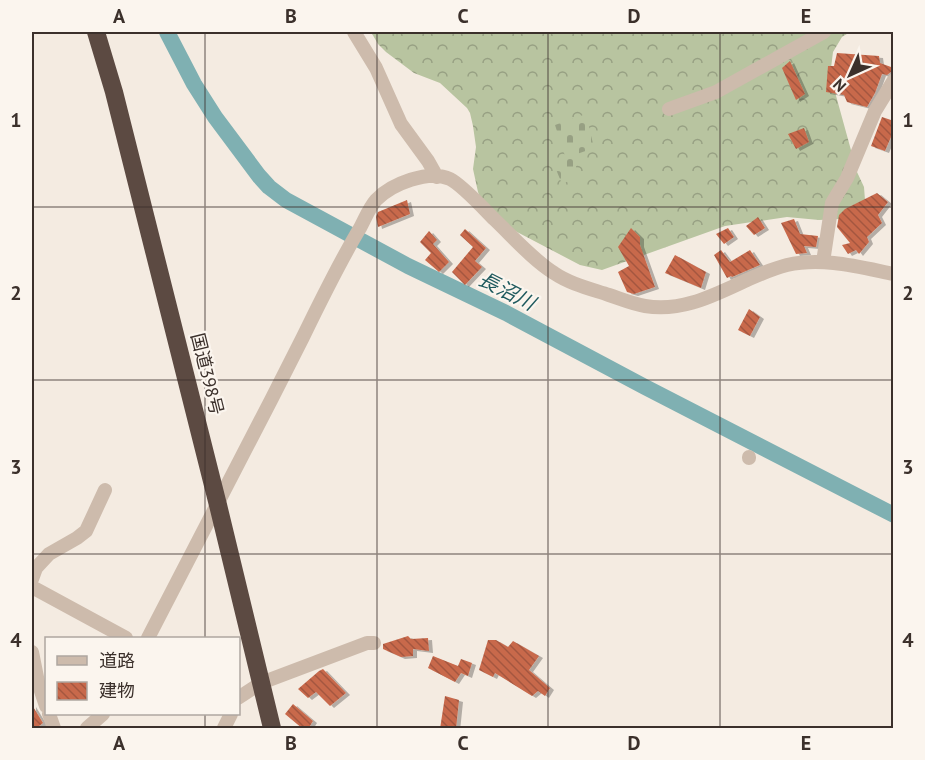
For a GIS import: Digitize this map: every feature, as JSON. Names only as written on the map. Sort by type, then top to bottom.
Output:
[{"type":"highway","name":"国道398号","points":[[96,32],[114,92],[272,729]]},
{"type":"street","points":[[354,32],[376,68],[400,124],[437,177]]},
{"type":"street","points":[[669,109],[716,92],[824,32]]},
{"type":"street","points":[[823,262],[832,203],[847,178],[875,111],[894,80]]},
{"type":"street","points":[[149,637],[348,247],[376,200],[399,184],[425,177],[450,179],[554,273],[572,282],[642,306],[680,307],[785,266],[802,263],[823,262],[850,265],[894,274]]},
{"type":"street","points":[[32,579],[36,568],[49,554],[86,531],[105,490]]},
{"type":"street","points":[[32,587],[122,637]]},
{"type":"street","points":[[240,697],[261,683],[367,643],[374,643]]},
{"type":"street","points":[[32,652],[45,703]]},
{"type":"street","points":[[87,729],[102,715]]},
{"type":"street","points":[[224,729],[231,715]]},
{"type":"green space","points":[[371,32],[850,32],[842,37],[833,52],[831,68],[835,92],[857,172],[864,187],[865,200],[856,215],[819,220],[787,217],[725,226],[602,270],[580,265],[498,222],[485,209],[478,192],[473,169],[476,147],[467,108],[440,83],[414,73],[386,52]]},
{"type":"green space","points":[[586,114],[594,148],[574,155],[578,177],[562,184],[553,162],[565,156],[555,125]]},
{"type":"building","points":[[837,53],[879,56],[880,63],[891,67],[891,72],[887,75],[882,74],[867,107],[847,102],[844,95],[826,92],[828,66],[834,66]]},
{"type":"building","points":[[790,61],[805,94],[796,100],[782,68]]},
{"type":"building","points":[[882,117],[894,121],[894,130],[885,151],[871,146]]},
{"type":"building","points":[[804,128],[809,142],[796,149],[788,134]]},
{"type":"building","points":[[877,193],[888,202],[878,215],[882,223],[867,237],[869,242],[859,254],[856,250],[848,254],[842,245],[850,243],[837,227],[839,215],[845,209]]},
{"type":"building","points":[[407,200],[410,214],[378,227],[376,217],[378,212]]},
{"type":"building","points":[[758,217],[765,228],[754,235],[746,226]]},
{"type":"building","points":[[794,219],[800,234],[818,236],[816,247],[804,246],[807,253],[796,254],[781,223]]},
{"type":"building","points":[[631,228],[640,237],[640,245],[655,287],[634,294],[627,292],[618,272],[629,266],[618,247]]},
{"type":"building","points":[[728,228],[734,237],[724,244],[716,234]]},
{"type":"building","points":[[465,229],[486,248],[475,261],[482,267],[465,285],[452,272],[473,247],[460,235]]},
{"type":"building","points":[[429,231],[437,240],[433,244],[449,262],[439,272],[425,260],[431,253],[420,242]]},
{"type":"building","points":[[721,250],[730,262],[750,250],[760,265],[727,278],[714,255]]},
{"type":"building","points":[[675,255],[706,272],[701,288],[665,273]]},
{"type":"building","points":[[749,309],[760,317],[750,336],[738,330]]},
{"type":"building","points":[[408,636],[411,639],[428,638],[429,651],[413,649],[413,656],[401,657],[383,649],[383,644]]},
{"type":"building","points":[[488,640],[496,640],[508,647],[513,641],[539,656],[529,670],[550,688],[545,696],[538,691],[532,696],[495,673],[493,677],[479,670]]},
{"type":"building","points":[[433,656],[458,666],[461,659],[472,663],[468,676],[461,673],[455,682],[428,668]]},
{"type":"building","points":[[323,669],[346,693],[330,706],[316,692],[308,698],[298,689]]},
{"type":"building","points":[[445,696],[459,700],[456,729],[440,729]]},
{"type":"building","points":[[293,704],[313,721],[308,729],[303,729],[285,714]]},
{"type":"building","points":[[32,705],[43,723],[35,729],[32,729]]},
{"type":"waterway","name":"長沼川","points":[[167,32],[194,84],[215,117],[259,176],[286,200],[408,266],[506,313],[894,515]]}]
